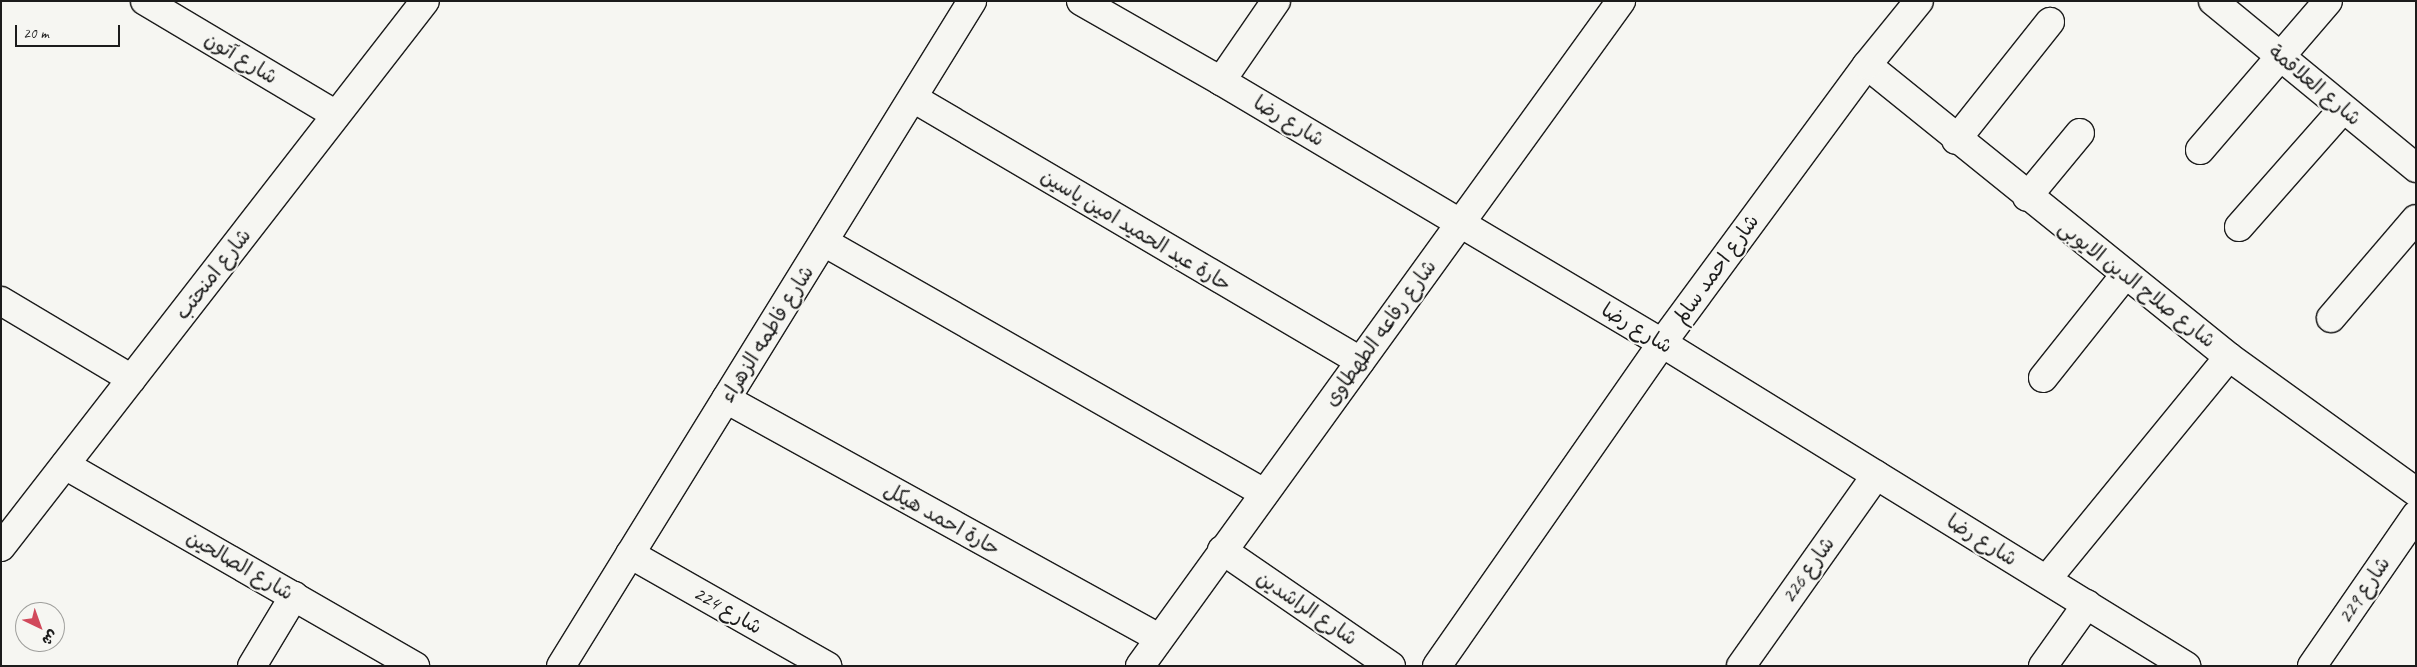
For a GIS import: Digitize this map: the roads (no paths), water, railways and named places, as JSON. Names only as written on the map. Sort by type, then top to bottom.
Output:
[{"type":"street","name":"شارع آتون","points":[[145,1],[336,114]]},
{"type":"street","name":"شارع امنحتب","points":[[1,547],[425,1]]},
{"type":"street","name":"شارع فاطمه الزهراء","points":[[561,666],[972,1]]},
{"type":"street","name":"شارع رضا","points":[[1081,1],[1221,81],[1662,343],[2186,666]]},
{"type":"street","points":[[1221,81],[1276,1]]},
{"type":"street","name":"شارع رفاعه الطهطاوى","points":[[1140,666],[1222,550],[1621,1]]},
{"type":"street","name":"شارع احمد سالم","points":[[1437,666],[1662,343],[1867,65],[1919,1]]},
{"type":"street","name":"شارع العلاقمة","points":[[2213,1],[2416,168]]},
{"type":"street","points":[[2200,150],[2282,57],[2328,1]]},
{"type":"street","points":[[1956,140],[2050,22]]},
{"type":"street","name":"شارع صلاح الدين الايوبى","points":[[1867,65],[1956,140],[2229,357],[2416,492]]},
{"type":"street","name":"حارة عبد الحميد امين ياسين","points":[[913,98],[1360,362]]},
{"type":"street","points":[[2239,226],[2343,109]]},
{"type":"street","points":[[2027,197],[2080,133]]},
{"type":"street","points":[[2331,318],[2416,219]]},
{"type":"street","points":[[824,242],[1264,493]]},
{"type":"street","points":[[2043,378],[2126,275]]},
{"type":"street","points":[[1,301],[132,379]]},
{"type":"street","points":[[2047,579],[2229,357]]},
{"type":"street","name":"حارة احمد هيكل","points":[[726,399],[1159,638]]},
{"type":"street","name":"شارع الصالحين","points":[[65,465],[415,666]]},
{"type":"street","name":"شارع 226","points":[[1741,666],[1876,474]]},
{"type":"street","name":"شارع 229","points":[[2312,666],[2416,515]]},
{"type":"street","name":"شارع الراشدين","points":[[1222,550],[1391,666]]},
{"type":"street","name":"شارع 224","points":[[630,554],[827,666]]},
{"type":"street","points":[[252,666],[294,596]]},
{"type":"street","points":[[2043,666],[2087,604]]}]
